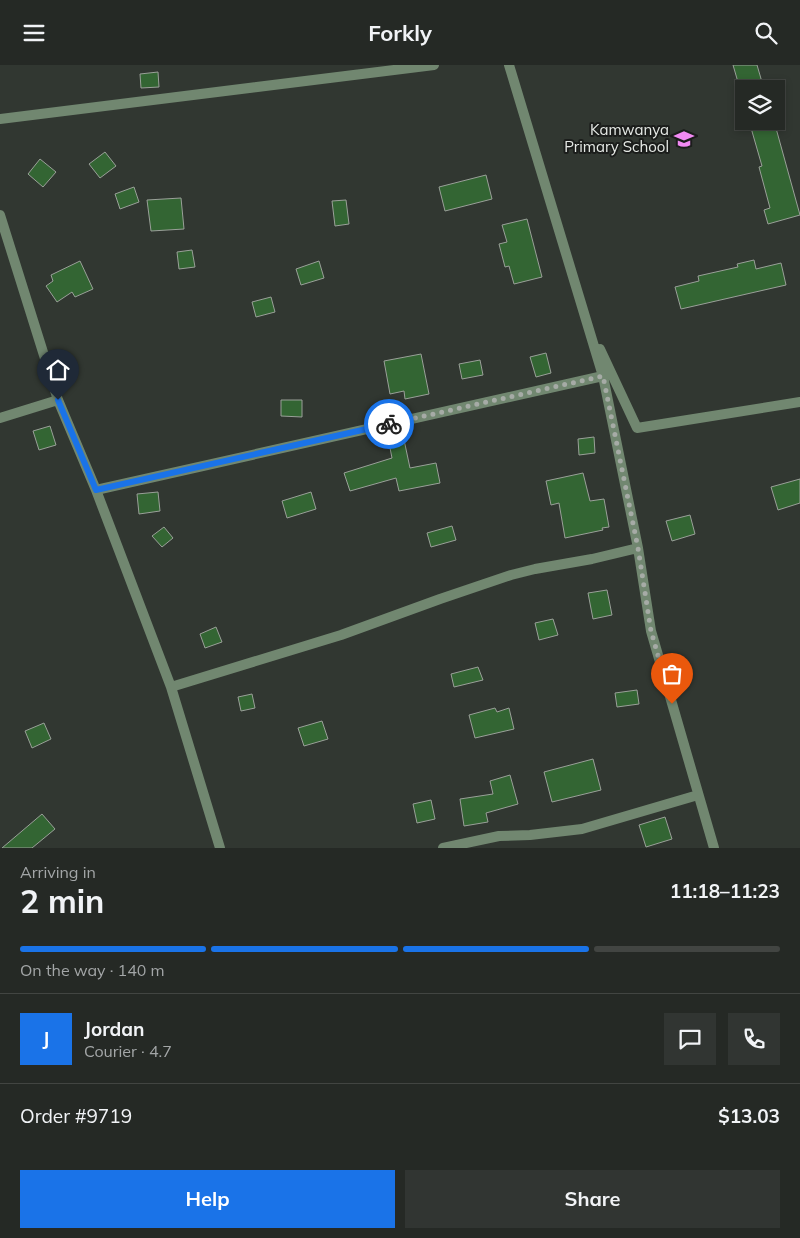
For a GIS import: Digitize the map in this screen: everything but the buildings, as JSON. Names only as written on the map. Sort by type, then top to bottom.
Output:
[{"type":"street","points":[[0,119],[434,65]]},
{"type":"street","points":[[509,65],[603,376],[638,548],[651,631],[714,848]]},
{"type":"street","points":[[0,215],[58,400],[96,490],[172,687],[220,848]]},
{"type":"street","points":[[585,316],[637,428],[800,401]]},
{"type":"street","points":[[96,490],[603,376]]},
{"type":"street","points":[[0,418],[58,400]]},
{"type":"street","points":[[172,687],[341,635],[511,575],[638,548]]},
{"type":"street","points":[[443,848],[499,836],[530,835],[582,829],[698,795]]},
{"type":"way so far","points":[[389,424],[603,376],[638,548],[651,631],[672,704]]},
{"type":"place","name":"Kamwanya Primary School","points":[[684,139]]},
{"type":"route","points":[[58,400],[96,490],[389,424]]}]
